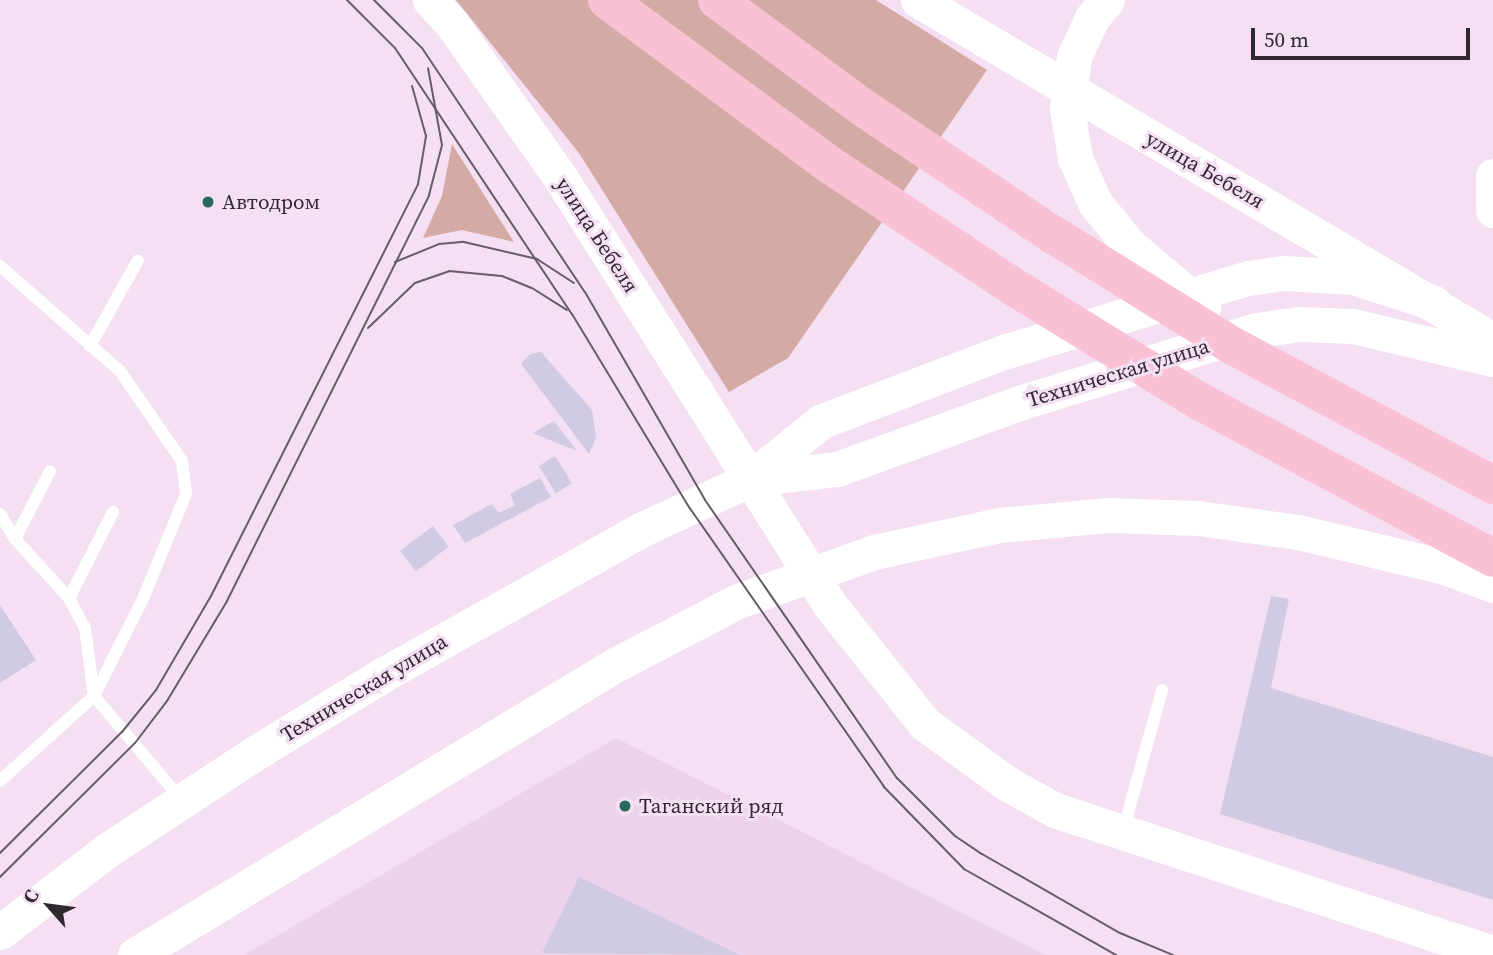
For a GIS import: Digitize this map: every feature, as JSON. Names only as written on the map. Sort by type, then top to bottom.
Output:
[{"type":"main road","name":"улица Бебеля","points":[[430,0],[452,24],[558,174],[830,605],[925,724],[1008,785],[1055,810],[1493,953]]},
{"type":"main road","points":[[607,0],[827,163],[1017,289],[1199,401],[1493,558]]},
{"type":"main road","points":[[717,0],[865,109],[1052,234],[1231,345],[1493,485]]},
{"type":"main road","name":"улица Бебеля","points":[[918,0],[1493,340]]},
{"type":"main road","points":[[1107,0],[1092,18],[1074,57],[1067,109],[1075,158],[1095,202],[1129,245],[1174,285],[1322,394]]},
{"type":"main road","points":[[1493,176],[1493,211]]},
{"type":"main road","name":"Техническая улица","points":[[0,932],[182,801],[386,673],[643,529],[750,479],[822,421],[1003,352],[1248,278],[1284,273],[1353,277],[1434,303]]},
{"type":"main road","name":"Техническая улица","points":[[750,479],[837,469],[1019,403],[1257,330],[1299,324],[1353,326],[1493,359]]},
{"type":"main road","points":[[135,955],[615,665],[738,601],[874,552],[1000,525],[1107,515],[1198,518],[1298,532],[1445,568],[1493,585]]},
{"type":"lane","points":[[90,346],[138,260]]},
{"type":"lane","points":[[0,266],[120,370],[183,461],[186,494],[143,599],[94,696],[0,781]]},
{"type":"lane","points":[[15,539],[50,471]]},
{"type":"lane","points":[[69,598],[113,512]]},
{"type":"lane","points":[[0,514],[15,539],[69,598],[85,628],[94,696],[182,801]]},
{"type":"lane","points":[[1123,832],[1162,690]]},
{"type":"shaded area","points":[[456,0],[876,0],[987,70],[788,358],[729,392],[579,153]]},
{"type":"shaded area","points":[[452,144],[514,242],[462,230],[423,238],[442,196]]},
{"type":"shaded area","name":"Таганский ряд","points":[[616,738],[1045,955],[244,955]]},
{"type":"building","points":[[541,352],[592,410],[596,438],[589,454],[521,364],[530,354]]},
{"type":"building","points":[[554,421],[577,451],[533,433]]},
{"type":"building","points":[[555,456],[572,483],[556,493],[539,466]]},
{"type":"building","points":[[540,478],[551,497],[465,543],[453,525],[492,504],[499,513],[515,505],[510,494]]},
{"type":"building","points":[[433,526],[449,547],[416,571],[400,551]]},
{"type":"building","points":[[1271,596],[1289,599],[1271,688],[1493,757],[1493,900],[1220,814]]},
{"type":"building","points":[[0,605],[36,660],[0,683]]},
{"type":"building","points":[[579,877],[740,955],[542,953]]},
{"type":"tram line","points":[[347,0],[395,48],[572,314],[689,507],[884,787],[964,869],[1116,955]]},
{"type":"tram line","points":[[374,0],[422,48],[585,292],[705,500],[897,778],[955,836],[982,854],[1120,933],[1173,955]]},
{"type":"tram line","points":[[0,877],[135,743],[167,701],[227,601],[429,195],[442,145],[428,68]]},
{"type":"tram line","points":[[0,853],[122,732],[156,690],[211,596],[418,184],[426,136],[412,86]]},
{"type":"tram line","points":[[395,262],[439,244],[464,242],[537,259],[574,283]]},
{"type":"tram line","points":[[368,328],[415,283],[449,271],[502,276],[532,288],[567,310]]},
{"type":"place","name":"Автодром","points":[[208,202]]},
{"type":"place","name":"Таганский ряд","points":[[625,806]]}]
